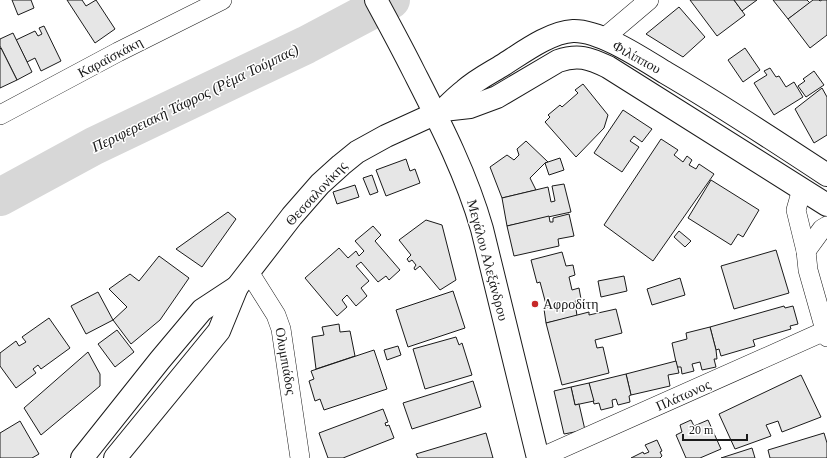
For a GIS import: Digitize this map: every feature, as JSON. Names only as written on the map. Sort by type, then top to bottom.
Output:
[{"type":"street","name":"Καραϊσκάκη","points":[[0,115],[118,52],[222,0]]},
{"type":"street","name":"Μεγάλου Αλεξάνδρου","points":[[376,0],[404,51],[413,71],[439,112],[477,212],[539,458]]},
{"type":"street","points":[[603,38],[649,0]]},
{"type":"street","name":"Φιλίππου","points":[[439,112],[471,84],[551,37],[570,31],[579,31],[603,38],[631,52],[713,100],[827,175]]},
{"type":"street","name":"Φιλίππου","points":[[439,112],[470,107],[497,97],[558,61],[572,57],[586,58],[622,75],[827,205]]},
{"type":"street","name":"Θεσσαλονίκης","points":[[116,458],[219,331],[243,280],[292,216],[320,184],[341,164],[368,146],[410,124],[439,112]]},
{"type":"street","points":[[802,189],[796,210],[806,251],[808,270],[826,334]]},
{"type":"street","points":[[806,251],[822,229],[827,226]]},
{"type":"street","name":"Θεσσαλονίκης","points":[[82,458],[202,310],[243,280]]},
{"type":"street","name":"Ολυμπιάδος","points":[[243,280],[276,315],[281,329],[300,458]]},
{"type":"street","name":"Πλάτωνος","points":[[539,458],[826,334]]},
{"type":"building","points":[[12,0],[31,0],[34,8],[18,15]]},
{"type":"building","points":[[67,0],[82,0],[86,6],[96,0],[115,29],[95,43]]},
{"type":"building","points":[[690,0],[734,0],[745,15],[717,36]]},
{"type":"building","points":[[734,0],[757,0],[742,11]]},
{"type":"building","points":[[773,0],[807,0],[810,3],[788,19]]},
{"type":"building","points":[[813,0],[827,0],[827,35],[810,48],[788,19]]},
{"type":"building","points":[[679,7],[705,37],[683,57],[646,34]]},
{"type":"building","points":[[44,26],[61,61],[41,71],[35,58],[27,62],[16,40],[35,31],[38,36],[42,34],[39,28]]},
{"type":"building","points":[[13,33],[32,72],[17,80],[0,46],[0,39]]},
{"type":"building","points":[[1,48],[17,80],[0,88],[0,49]]},
{"type":"building","points":[[745,48],[760,70],[743,82],[728,60]]},
{"type":"building","points":[[770,68],[776,77],[779,76],[786,87],[794,82],[803,97],[774,115],[754,83],[767,75],[764,71]]},
{"type":"building","points":[[814,71],[824,85],[806,97],[798,86],[805,81],[803,79]]},
{"type":"building","points":[[583,84],[608,115],[604,128],[576,157],[545,122],[550,117],[548,115],[560,105],[562,107],[578,93],[575,90]]},
{"type":"building","points":[[822,88],[827,97],[827,135],[814,143],[795,109]]},
{"type":"building","points":[[623,110],[652,129],[642,142],[634,136],[630,141],[639,147],[622,172],[594,153]]},
{"type":"building","points":[[661,139],[678,150],[674,155],[683,162],[687,156],[692,160],[689,165],[696,169],[699,164],[714,174],[653,261],[604,225]]},
{"type":"building","points":[[526,141],[548,162],[545,163],[530,178],[536,190],[502,198],[490,167],[507,155],[514,160],[519,155],[517,149]]},
{"type":"building","points":[[560,158],[564,170],[549,175],[545,163]]},
{"type":"building","points":[[406,159],[410,171],[415,169],[420,183],[386,196],[376,170]]},
{"type":"building","points":[[372,175],[378,192],[370,195],[363,178]]},
{"type":"building","points":[[711,180],[759,210],[743,237],[738,234],[731,245],[688,218]]},
{"type":"building","points":[[564,184],[571,212],[507,226],[502,198],[548,187],[551,202],[555,201],[552,186]]},
{"type":"building","points":[[355,185],[359,197],[337,204],[333,192]]},
{"type":"building","points":[[228,212],[236,219],[202,267],[176,249]]},
{"type":"building","points":[[569,214],[574,236],[558,239],[559,246],[514,256],[507,226],[549,216],[550,222],[553,222],[553,218]]},
{"type":"building","points":[[426,220],[442,225],[456,280],[440,290],[420,266],[415,270],[414,268],[416,265],[412,260],[409,262],[407,259],[411,255],[399,240]]},
{"type":"building","points":[[373,226],[381,235],[375,241],[400,270],[389,280],[386,276],[378,282],[361,262],[356,266],[369,281],[361,288],[367,296],[356,306],[347,295],[342,300],[347,307],[337,316],[305,278],[339,248],[348,258],[356,251],[359,256],[364,251],[355,241]]},
{"type":"building","points":[[679,231],[691,241],[685,247],[674,237]]},
{"type":"building","points":[[776,250],[789,293],[734,309],[721,266]]},
{"type":"building","points":[[562,252],[566,266],[573,265],[575,275],[569,277],[572,290],[579,288],[581,299],[575,301],[577,316],[546,323],[544,309],[547,308],[540,282],[537,283],[531,260]]},
{"type":"building","points":[[159,256],[189,278],[160,320],[131,344],[113,320],[127,307],[109,289],[130,274],[139,281]]},
{"type":"building","points":[[624,276],[627,291],[601,297],[598,281]]},
{"type":"building","points":[[680,278],[685,295],[652,305],[647,289]]},
{"type":"building","points":[[453,291],[465,328],[408,347],[396,310]]},
{"type":"building","points":[[98,292],[113,320],[86,334],[71,306]]},
{"type":"building","points":[[784,306],[785,308],[793,306],[798,324],[790,326],[791,329],[753,340],[755,346],[721,356],[719,349],[716,350],[710,327]]},
{"type":"building","points":[[616,309],[622,333],[595,340],[597,348],[603,347],[609,373],[562,385],[546,323],[589,312],[589,315]]},
{"type":"building","points":[[49,318],[70,348],[41,369],[38,365],[33,369],[36,373],[16,388],[0,366],[0,353],[16,341],[19,346],[26,342],[22,337]]},
{"type":"building","points":[[339,324],[340,332],[350,331],[355,356],[316,369],[312,337],[324,335],[322,327]]},
{"type":"building","points":[[710,327],[716,350],[717,359],[714,359],[716,367],[702,370],[700,362],[692,364],[694,371],[682,374],[681,367],[677,367],[672,343],[687,339],[686,333]]},
{"type":"building","points":[[117,330],[134,352],[115,367],[98,344]]},
{"type":"building","points":[[456,337],[459,345],[462,343],[472,375],[425,389],[413,349]]},
{"type":"building","points":[[398,346],[401,355],[387,360],[384,350]]},
{"type":"building","points":[[374,350],[387,389],[324,410],[320,399],[315,401],[309,381],[314,379],[311,371]]},
{"type":"building","points":[[88,352],[100,374],[100,386],[41,435],[24,408]]},
{"type":"building","points":[[676,361],[679,373],[668,375],[670,386],[631,395],[626,374]]},
{"type":"building","points":[[626,374],[631,395],[629,396],[630,402],[618,405],[616,399],[612,400],[613,407],[601,410],[599,403],[594,404],[589,383]]},
{"type":"building","points":[[801,375],[821,417],[782,432],[778,421],[766,425],[771,436],[735,449],[719,414]]},
{"type":"building","points":[[473,381],[481,407],[412,429],[403,403]]},
{"type":"building","points":[[589,383],[594,401],[575,405],[571,387]]},
{"type":"building","points":[[571,387],[575,405],[579,404],[585,430],[564,434],[554,391]]},
{"type":"building","points":[[383,409],[388,422],[385,423],[386,426],[389,425],[394,438],[343,458],[328,458],[319,433]]},
{"type":"building","points":[[691,420],[694,426],[708,420],[721,449],[700,458],[686,458],[676,435],[682,432],[680,425]]},
{"type":"building","points":[[20,421],[39,454],[32,458],[0,458],[0,433]]},
{"type":"building","points":[[486,433],[493,458],[418,458],[416,454]]},
{"type":"building","points":[[824,433],[827,443],[827,458],[770,458],[768,450]]},
{"type":"building","points":[[657,440],[662,451],[660,452],[662,456],[660,458],[631,458],[643,452],[644,454],[649,452],[645,445]]},
{"type":"building","points":[[752,448],[755,458],[721,458]]},
{"type":"waterway","name":"Περιφερειακή Τάφρος (Ρέμα Τούμπας)","points":[[0,197],[94,146],[306,45],[391,0]]},
{"type":"place","name":"Αφροδίτη","points":[[535,304]]}]
